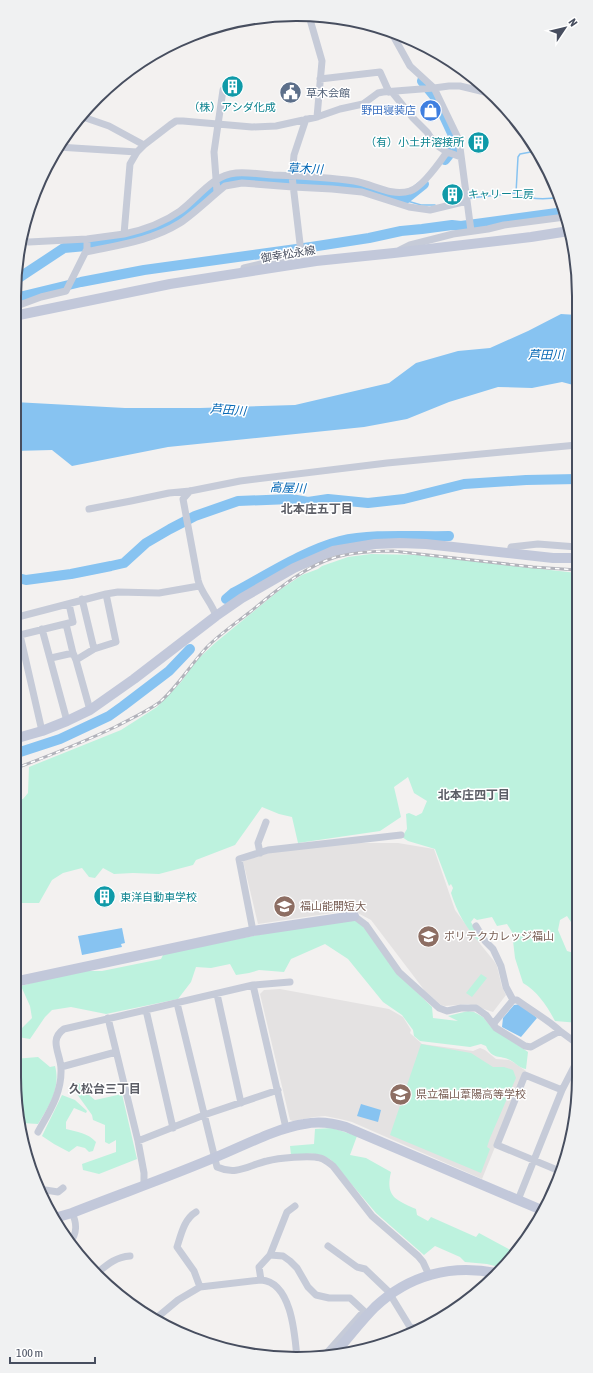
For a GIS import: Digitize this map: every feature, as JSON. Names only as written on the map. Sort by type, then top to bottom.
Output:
[{"type":"street","points":[[311,22],[322,61],[317,117]]},
{"type":"street","points":[[399,41],[410,66],[430,89],[459,140],[470,226]]},
{"type":"street","points":[[320,79],[380,72],[390,92],[427,132],[435,144],[450,153],[461,157]]},
{"type":"street","points":[[124,234],[130,164],[137,152],[144,145],[176,121],[183,120],[265,127],[317,117],[340,109],[363,104],[378,93],[449,86],[460,86],[480,91]]},
{"type":"street","points":[[217,191],[214,152],[223,90]]},
{"type":"street","points":[[86,118],[109,126],[144,145]]},
{"type":"street","points":[[240,274],[243,268],[300,254],[301,248],[293,182],[294,155],[306,119]]},
{"type":"street","points":[[65,147],[137,152]]},
{"type":"street","points":[[21,304],[41,297],[66,291],[87,245],[124,234],[158,229],[181,223],[217,191],[225,186],[242,183],[355,181],[397,194],[412,191],[419,186],[450,153]]},
{"type":"street","points":[[26,242],[87,245],[138,241],[158,229],[216,180],[227,174],[236,173],[332,189],[362,192],[409,207],[430,210],[467,199]]},
{"type":"street","points":[[394,253],[410,245],[453,234],[470,226],[488,229],[504,225],[560,218]]},
{"type":"street","name":"御幸松永線","points":[[21,315],[170,284],[316,261],[531,237],[564,232]]},
{"type":"street","points":[[89,509],[240,481],[387,463],[572,446]]},
{"type":"street","points":[[190,491],[183,499],[199,583],[214,609],[216,616]]},
{"type":"street","points":[[21,737],[42,731],[90,710],[242,598],[294,568],[333,551],[375,544],[400,543],[426,544],[553,558],[572,558]]},
{"type":"street","points":[[510,553],[511,547],[538,544],[572,547]]},
{"type":"street","points":[[21,616],[69,604],[82,599],[106,594],[118,592],[159,593],[199,583]]},
{"type":"street","points":[[76,660],[94,649],[116,642],[106,594]]},
{"type":"street","points":[[82,599],[94,649]]},
{"type":"street","points":[[21,636],[73,622],[69,604]]},
{"type":"street","points":[[66,624],[72,653],[76,660],[90,710]]},
{"type":"street","points":[[42,629],[67,721]]},
{"type":"street","points":[[21,640],[42,731]]},
{"type":"street","points":[[51,658],[72,653]]},
{"type":"street","points":[[260,853],[258,843],[266,822]]},
{"type":"street","points":[[253,930],[239,859],[268,850],[401,835]]},
{"type":"street","points":[[21,980],[253,930],[354,916],[366,925],[399,972],[439,1008],[447,1011],[461,1008],[476,1008],[486,1015],[494,1023],[496,1028],[525,1046],[531,1047],[560,1031]]},
{"type":"street","points":[[476,926],[485,941],[493,949],[501,966],[506,986],[513,1000]]},
{"type":"street","points":[[38,1132],[57,1097],[60,1088],[61,1067],[56,1039],[58,1034],[64,1029],[253,985],[290,982]]},
{"type":"street","points":[[253,985],[286,1128]]},
{"type":"street","points":[[217,994],[241,1103]]},
{"type":"street","points":[[494,1023],[513,1000]]},
{"type":"street","points":[[513,1000],[517,1000],[536,1014],[549,1021],[572,1040]]},
{"type":"street","points":[[177,1003],[217,1167],[232,1171],[251,1167],[267,1161],[311,1157],[320,1158],[326,1161],[333,1166],[372,1216],[418,1256],[423,1262],[429,1275]]},
{"type":"street","points":[[146,1010],[173,1128]]},
{"type":"street","points":[[108,1018],[138,1141],[144,1173],[144,1185]]},
{"type":"street","points":[[61,1067],[116,1052]]},
{"type":"street","points":[[518,1200],[535,1161],[562,1090],[572,1071]]},
{"type":"street","points":[[555,1169],[497,1145],[525,1075],[562,1090]]},
{"type":"street","points":[[138,1141],[278,1090]]},
{"type":"street","points":[[60,1217],[72,1214],[215,1158],[286,1128],[305,1124],[334,1123],[538,1209]]},
{"type":"street","points":[[46,1190],[58,1192],[63,1188]]},
{"type":"street","points":[[261,1280],[259,1267],[270,1254],[287,1212],[295,1206]]},
{"type":"street","points":[[196,1212],[192,1214],[185,1224],[177,1247],[194,1271],[200,1287]]},
{"type":"street","points":[[72,1214],[75,1220],[76,1229],[73,1237]]},
{"type":"street","points":[[328,1246],[357,1267],[365,1269],[388,1290],[410,1328]]},
{"type":"street","points":[[270,1254],[283,1256],[290,1261],[297,1268],[308,1287],[316,1295],[329,1298],[350,1298],[364,1311],[329,1350]]},
{"type":"street","points":[[101,1270],[113,1260],[123,1256],[130,1256]]},
{"type":"street","points":[[338,1349],[375,1308],[391,1294],[410,1283],[429,1275],[446,1271],[480,1270],[490,1272]]},
{"type":"street","points":[[160,1315],[178,1300],[200,1287],[267,1280],[279,1289],[286,1302],[293,1321],[296,1352]]},
{"type":"shaded area","name":"ポリテクカレッジ福山","points":[[353,843],[398,843],[434,849],[455,910],[497,966],[502,987],[506,995],[493,1012],[468,1004],[441,1005],[425,991],[371,920],[352,910],[258,924],[243,861],[266,853]]},
{"type":"shaded area","name":"県立福山葦陽高等学校","points":[[280,989],[389,1009],[403,1017],[411,1030],[410,1033],[422,1044],[473,1051],[480,1048],[496,1059],[509,1060],[526,1071],[482,1179],[352,1122],[325,1116],[293,1121],[290,1120],[260,994],[264,990]]},
{"type":"green space","points":[[371,554],[418,555],[572,572],[572,924],[567,916],[560,920],[558,930],[567,951],[572,952],[572,1022],[555,1021],[542,1000],[523,983],[515,958],[512,932],[507,924],[497,926],[492,917],[477,920],[474,918],[471,922],[481,940],[479,942],[466,925],[456,907],[451,893],[453,888],[451,884],[449,886],[435,849],[408,841],[402,837],[407,829],[406,814],[409,813],[416,816],[422,813],[427,801],[414,793],[408,777],[394,787],[401,817],[380,831],[298,843],[292,817],[279,814],[262,807],[235,845],[196,860],[193,865],[159,874],[114,874],[103,868],[95,878],[89,877],[82,868],[63,873],[52,880],[39,903],[21,903],[21,799],[23,799],[28,793],[29,767],[121,730],[157,707],[181,682],[197,660],[215,643],[281,589],[302,575],[348,557]]},
{"type":"green space","points":[[353,917],[365,927],[398,974],[432,1007],[433,1018],[458,1021],[448,1016],[468,1011],[474,1012],[483,1017],[491,1027],[528,1052],[526,1069],[521,1068],[512,1061],[494,1055],[486,1046],[481,1044],[470,1047],[420,1041],[414,1036],[413,1030],[402,1015],[383,1002],[348,959],[325,944],[291,959],[284,972],[259,970],[236,975],[230,964],[211,968],[196,967],[191,982],[178,999],[106,1014],[71,1007],[52,1010],[45,1017],[30,1039],[21,1038],[21,1029],[32,1018],[30,1006],[21,986],[74,971],[102,971],[161,959],[164,953]]},
{"type":"green space","points":[[481,974],[487,978],[472,997],[466,993]]},
{"type":"green space","points":[[421,1044],[471,1053],[493,1067],[504,1067],[513,1070],[516,1078],[490,1138],[487,1147],[490,1149],[481,1173],[390,1135]]},
{"type":"green space","points":[[38,1057],[50,1067],[55,1066],[56,1082],[53,1096],[38,1124],[25,1123],[21,1058]]},
{"type":"green space","points":[[74,1082],[86,1086],[89,1095],[95,1100],[122,1094],[137,1159],[99,1174],[83,1170],[82,1164],[116,1152],[116,1140],[109,1144],[105,1142],[105,1125],[93,1120],[92,1115],[77,1094],[78,1088]]},
{"type":"green space","points":[[62,1095],[75,1100],[87,1111],[86,1113],[74,1108],[66,1122],[66,1129],[82,1133],[93,1139],[96,1142],[93,1151],[89,1152],[85,1148],[77,1146],[69,1152],[42,1136]]},
{"type":"green space","points":[[332,1128],[357,1136],[350,1155],[366,1158],[391,1172],[391,1192],[398,1200],[416,1209],[417,1215],[428,1221],[431,1217],[476,1237],[479,1233],[510,1250],[496,1266],[465,1262],[460,1257],[435,1246],[424,1255],[376,1213],[331,1160],[317,1154],[291,1155],[290,1146],[314,1144],[315,1129]]},
{"type":"water","name":"芦田川","points":[[561,314],[572,315],[572,385],[562,382],[532,388],[498,387],[449,402],[407,419],[364,427],[168,447],[72,466],[52,450],[21,451],[21,402],[125,408],[200,408],[295,405],[389,383],[416,363],[458,351],[490,348]]},
{"type":"water","points":[[122,928],[125,943],[121,944],[122,947],[82,955],[78,936]]},
{"type":"water","points":[[521,1004],[537,1018],[521,1037],[502,1027],[503,1018],[514,1005]]},
{"type":"water","points":[[361,1104],[381,1110],[378,1122],[357,1116]]},
{"type":"waterway","name":"草木川","points":[[422,81],[435,97],[456,142],[456,146],[445,160]]},
{"type":"waterway","points":[[516,193],[518,157],[520,154],[531,152]]},
{"type":"waterway","name":"草木川","points":[[22,276],[64,248],[108,244],[146,234],[180,217],[222,183],[231,180],[244,179],[333,183],[360,187],[404,200],[424,184]]},
{"type":"waterway","points":[[470,198],[516,193],[517,195],[533,198],[554,198]]},
{"type":"waterway","points":[[404,200],[421,205],[435,205]]},
{"type":"waterway","points":[[21,297],[81,282],[144,270],[311,247],[369,238],[401,231],[452,225],[461,226],[559,213]]},
{"type":"waterway","name":"高屋川","points":[[21,579],[26,580],[71,574],[124,563],[146,543],[170,529],[195,516],[238,501],[291,499],[308,502],[328,499],[368,503],[404,499],[464,484],[572,479]]},
{"type":"waterway","points":[[226,599],[233,593],[299,557],[340,541],[380,536],[449,536]]},
{"type":"waterway","points":[[21,752],[60,739],[109,716],[169,671],[190,649]]},
{"type":"railway","points":[[21,766],[103,733],[155,706],[167,696],[207,647],[223,633],[290,580],[324,561],[350,554],[393,551],[533,567],[572,570]]},
{"type":"place","name":"（株）アシダ化成","points":[[232,87]]},
{"type":"place","name":"草木会館","points":[[291,93]]},
{"type":"place","name":"野田寝装店","points":[[431,110]]},
{"type":"place","name":"（有）小土井溶接所","points":[[479,142]]},
{"type":"place","name":"キャリー工房","points":[[452,194]]},
{"type":"place","name":"東洋自動車学校","points":[[105,897]]},
{"type":"place","name":"福山能開短大","points":[[284,906]]},
{"type":"place","name":"ポリテクカレッジ福山","points":[[428,936]]},
{"type":"place","name":"県立福山葦陽高等学校","points":[[400,1094]]},
{"type":"district","name":"北本庄五丁目","points":[[317,509]]},
{"type":"district","name":"北本庄四丁目","points":[[474,795]]},
{"type":"district","name":"久松台三丁目","points":[[105,1089]]}]
